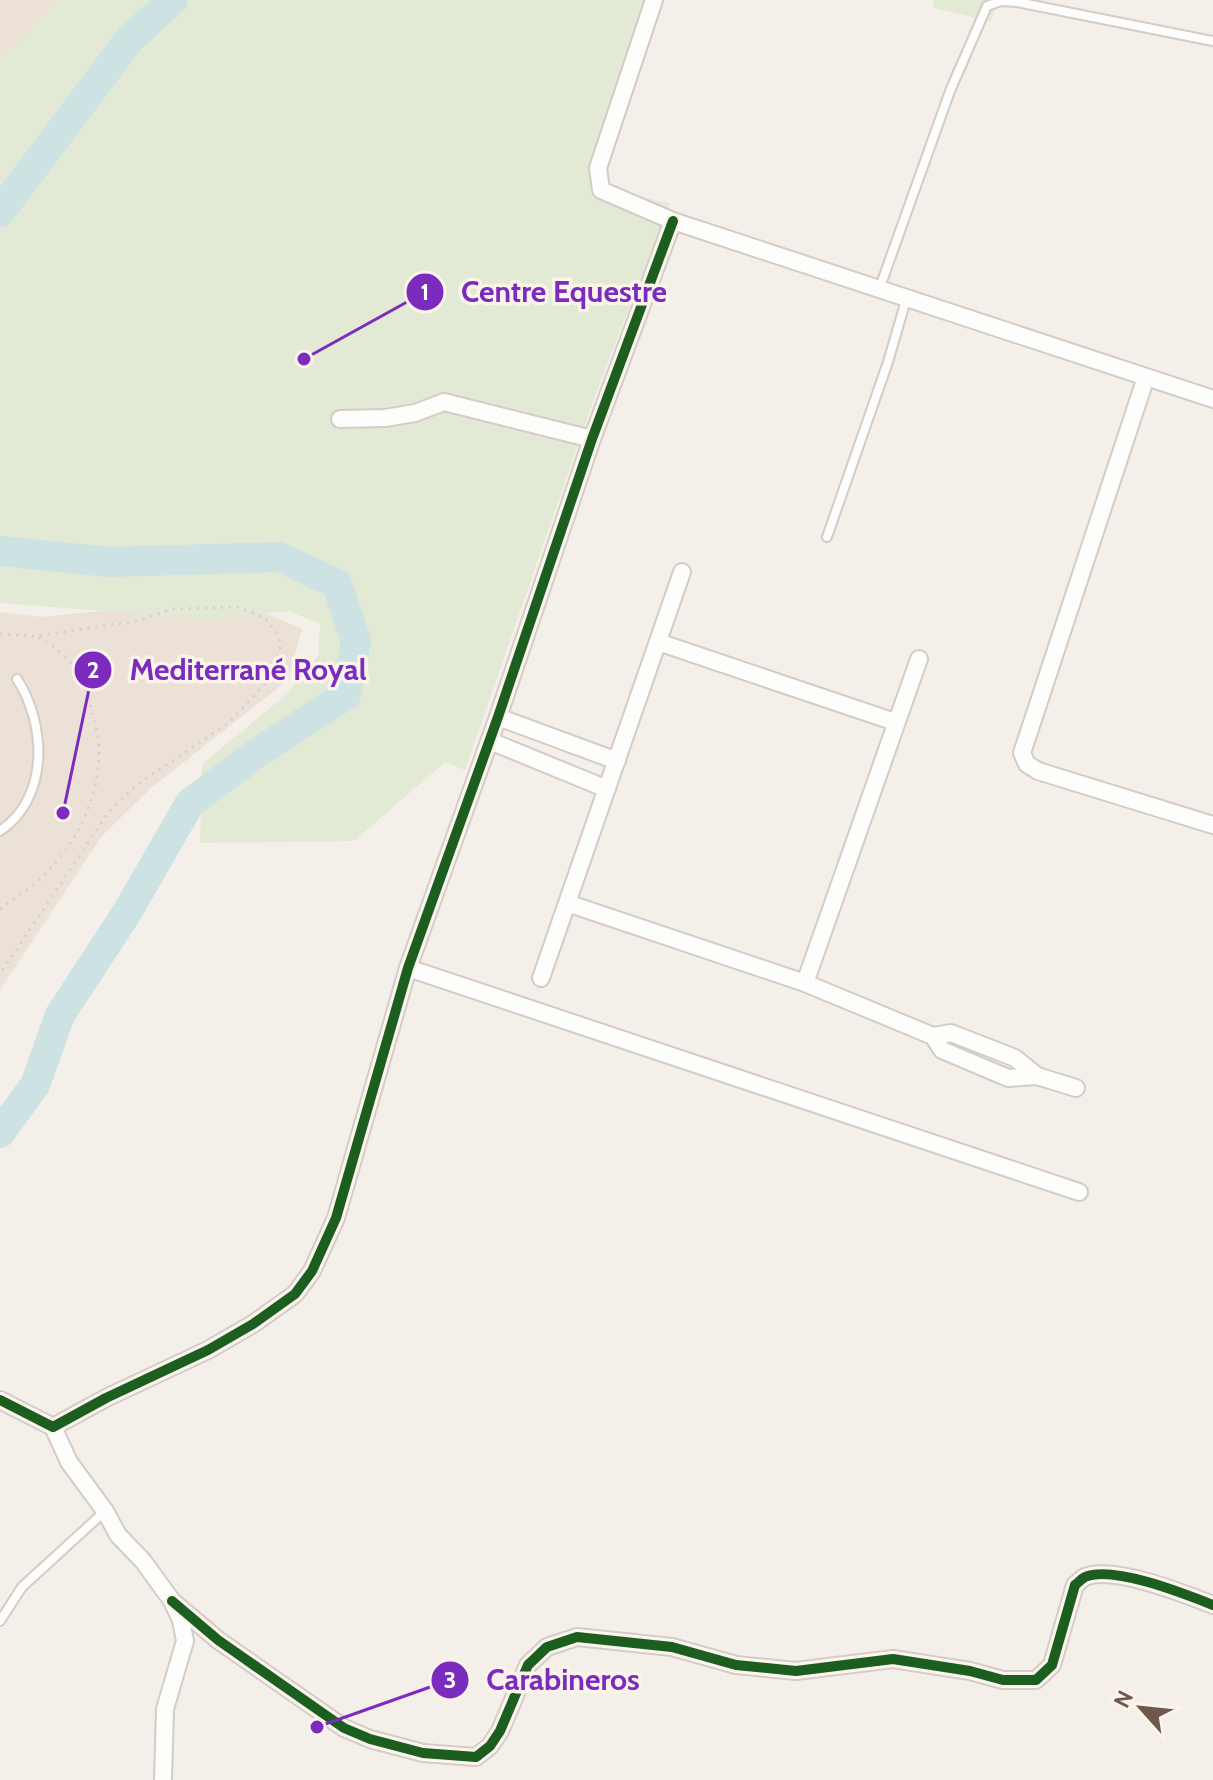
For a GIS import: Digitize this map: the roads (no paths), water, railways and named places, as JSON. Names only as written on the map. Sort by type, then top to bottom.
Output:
[{"type":"street","points":[[654,0],[598,168],[601,190],[673,221],[1213,399]]},
{"type":"street","points":[[53,1427],[208,1350],[275,1311],[295,1294],[312,1271],[336,1218],[408,968],[490,741],[592,439],[673,221]]},
{"type":"street","points":[[1146,377],[1022,753],[1027,764],[1038,771],[1213,825]]},
{"type":"street","points":[[340,419],[385,418],[415,413],[444,402],[592,439]]},
{"type":"street","points":[[541,978],[682,572]]},
{"type":"street","points":[[658,642],[895,722]]},
{"type":"street","points":[[805,983],[919,659]]},
{"type":"street","points":[[498,717],[617,761]]},
{"type":"street","points":[[490,741],[607,789]]},
{"type":"street","points":[[567,903],[805,983],[933,1036],[942,1050],[1008,1078],[1037,1076],[1076,1088]]},
{"type":"street","points":[[408,968],[1079,1192]]},
{"type":"street","points":[[0,1400],[53,1427],[69,1462],[105,1511],[118,1535],[143,1561],[172,1601],[181,1620],[185,1641],[165,1709],[163,1780]]},
{"type":"street","points":[[172,1601],[218,1640],[344,1728],[370,1739],[423,1753],[476,1757],[490,1746],[500,1731],[528,1665],[547,1647],[577,1637],[672,1647],[736,1665],[796,1671],[893,1659],[970,1671],[1003,1680],[1036,1680],[1052,1665],[1075,1585],[1085,1577],[1128,1577],[1182,1592],[1213,1605]]},
{"type":"lane","points":[[880,287],[950,91],[987,6],[1001,1],[1017,2],[1213,41]]},
{"type":"lane","points":[[827,537],[888,362],[906,300]]},
{"type":"lane","points":[[0,831],[22,808],[31,790],[37,766],[39,735],[32,705],[17,679]]},
{"type":"lane","points":[[0,1621],[22,1587],[105,1511]]},
{"type":"waterway","points":[[0,212],[129,40],[173,0]]},
{"type":"waterway","points":[[0,551],[109,562],[279,557],[337,584],[356,641],[346,695],[257,753],[190,803],[126,914],[60,1015],[35,1085],[0,1133]]},
{"type":"place","name":"Centre Equestre","points":[[304,359]]},
{"type":"place","name":"Mediterrané Royal","points":[[63,813]]},
{"type":"place","name":"Carabineros","points":[[317,1727]]}]
